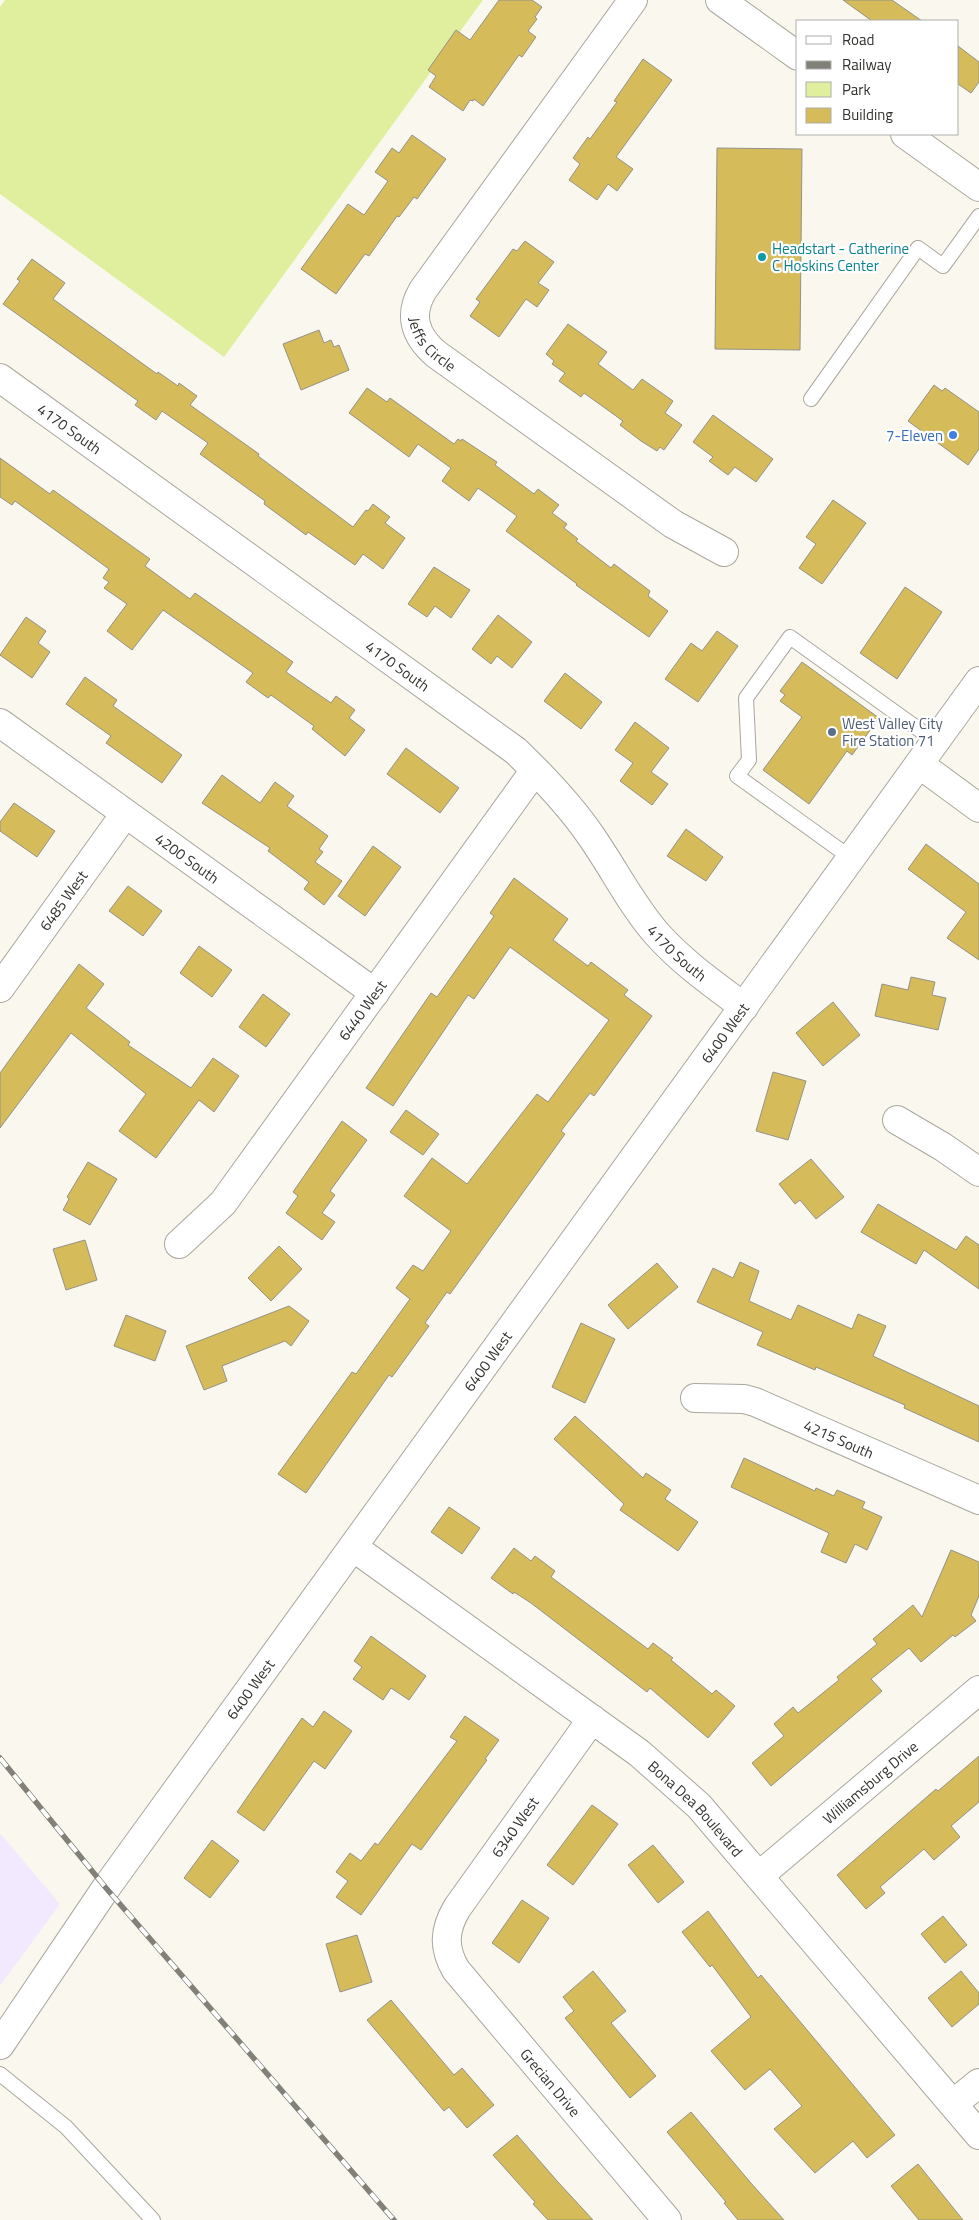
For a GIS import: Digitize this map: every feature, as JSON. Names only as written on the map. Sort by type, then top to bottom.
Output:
[{"type":"street","name":"Jeffs Circle","points":[[633,0],[423,290],[416,304],[414,320],[421,338],[436,354],[673,524],[724,552]]},
{"type":"street","points":[[720,0],[796,55]]},
{"type":"street","points":[[906,135],[979,187]]},
{"type":"street","name":"4170 South","points":[[0,378],[489,730],[535,770],[576,815],[630,899],[658,935],[693,969],[744,1007]]},
{"type":"street","name":"6400 West","points":[[0,2044],[106,1888],[979,682]]},
{"type":"street","name":"4200 South","points":[[0,724],[375,993]]},
{"type":"street","points":[[919,764],[979,808]]},
{"type":"street","name":"6440 West","points":[[179,1244],[212,1216],[223,1203],[535,770]]},
{"type":"street","name":"6485 West","points":[[0,988],[125,814]]},
{"type":"street","points":[[898,1120],[943,1147],[979,1172]]},
{"type":"street","name":"4215 South","points":[[695,1398],[744,1399],[755,1402],[979,1500]]},
{"type":"street","name":"Bona Dea Boulevard","points":[[353,1547],[645,1758],[699,1806],[760,1875],[979,2135]]},
{"type":"street","name":"Williamsburg Drive","points":[[760,1875],[979,1690]]},
{"type":"street","name":"6340 West","points":[[445,1938],[457,1908],[592,1719]]},
{"type":"street","name":"Grecian Drive","points":[[445,1938],[450,1960],[456,1970],[666,2220]]},
{"type":"street","points":[[953,2104],[979,2083]]},
{"type":"lane","points":[[811,399],[918,248],[943,266],[979,216]]},
{"type":"lane","points":[[851,858],[737,776],[749,760],[746,698],[790,637],[935,742]]},
{"type":"lane","points":[[0,2074],[66,2127],[153,2220]]},
{"type":"shaded area","points":[[0,1833],[60,1904],[0,1986]]},
{"type":"green space","points":[[5,0],[483,0],[224,357],[0,194],[0,7]]},
{"type":"building","points":[[499,0],[532,0],[542,7],[535,17],[537,19],[528,31],[536,37],[522,57],[519,55],[483,106],[474,99],[473,101],[470,100],[463,111],[429,87],[436,76],[428,70],[456,30],[470,40]]},
{"type":"building","points":[[843,0],[892,0],[921,20],[871,20]]},
{"type":"building","points":[[959,47],[979,62],[979,82],[971,93],[959,85]]},
{"type":"building","points":[[643,59],[672,80],[616,157],[633,169],[617,191],[608,184],[597,200],[569,180],[580,164],[573,158],[588,137],[590,139],[617,102],[614,101]]},
{"type":"building","points":[[412,135],[446,159],[417,199],[414,197],[399,217],[397,216],[369,256],[365,254],[336,294],[301,269],[348,204],[364,215],[388,181],[375,172],[392,148],[399,153]]},
{"type":"building","name":"Headstart - Catherine C Hoskins Center","points":[[717,148],[802,149],[800,350],[715,349]]},
{"type":"building","points":[[525,241],[554,262],[538,283],[549,290],[537,307],[526,299],[499,337],[470,316],[480,302],[476,299],[513,249],[517,251]]},
{"type":"building","points":[[32,259],[65,283],[53,299],[157,374],[158,372],[178,386],[179,383],[197,396],[190,405],[259,454],[258,456],[353,527],[373,504],[390,517],[385,523],[405,538],[383,569],[363,554],[355,565],[308,532],[306,535],[264,504],[265,501],[200,454],[208,443],[162,411],[156,420],[135,405],[138,401],[3,304],[20,281],[17,279]]},
{"type":"building","points":[[568,324],[607,352],[598,364],[633,390],[642,379],[673,401],[665,413],[682,425],[664,450],[660,447],[657,451],[641,441],[620,425],[623,421],[584,393],[581,397],[559,381],[565,373],[552,364],[554,361],[546,354]]},
{"type":"building","points":[[319,330],[324,343],[331,340],[334,347],[339,345],[349,370],[301,390],[283,344]]},
{"type":"building","name":"7-Eleven","points":[[934,385],[942,391],[945,388],[979,412],[979,449],[968,465],[908,421]]},
{"type":"building","points":[[367,388],[387,402],[390,398],[454,444],[458,439],[461,441],[462,439],[497,462],[495,465],[534,494],[538,489],[559,505],[552,513],[567,524],[564,528],[578,539],[576,541],[611,568],[614,564],[650,591],[648,596],[668,611],[649,637],[576,585],[506,531],[517,516],[478,488],[469,501],[442,481],[451,468],[418,444],[409,457],[349,413]]},
{"type":"building","points":[[713,415],[773,459],[756,482],[735,467],[728,475],[709,461],[713,457],[693,442]]},
{"type":"building","points":[[0,458],[50,494],[53,490],[150,559],[145,566],[190,599],[195,593],[293,662],[286,672],[331,703],[336,696],[355,710],[349,718],[365,730],[345,756],[312,729],[314,726],[271,695],[268,698],[246,682],[253,673],[163,610],[132,650],[107,631],[127,604],[104,588],[109,582],[103,578],[109,569],[15,501],[12,505],[0,497]]},
{"type":"building","points":[[833,500],[866,523],[822,584],[799,568],[816,544],[806,537]]},
{"type":"building","points":[[434,567],[470,590],[451,618],[435,606],[427,617],[408,604]]},
{"type":"building","points":[[905,587],[942,612],[897,679],[860,653]]},
{"type":"building","points":[[498,615],[532,642],[512,668],[497,656],[491,664],[472,649]]},
{"type":"building","points":[[26,617],[46,631],[38,643],[50,652],[32,678],[0,655]]},
{"type":"building","points":[[717,631],[738,646],[698,702],[665,679],[691,643],[702,651]]},
{"type":"building","name":"West Valley City Fire Station 71","points":[[802,662],[879,718],[852,755],[847,751],[809,804],[763,770],[802,717],[780,701],[785,695],[780,691]]},
{"type":"building","points":[[565,673],[602,702],[581,729],[544,701]]},
{"type":"building","points":[[85,677],[117,700],[113,706],[182,755],[162,783],[106,743],[111,736],[66,704]]},
{"type":"building","points":[[635,722],[669,748],[651,772],[668,784],[652,805],[620,781],[633,763],[615,750]]},
{"type":"building","points":[[406,748],[459,788],[440,813],[387,774]]},
{"type":"building","points":[[222,775],[260,803],[275,782],[294,796],[287,806],[328,836],[319,849],[323,852],[315,862],[342,881],[324,905],[304,889],[309,882],[268,851],[270,848],[202,803]]},
{"type":"building","points":[[14,803],[55,831],[37,857],[0,831],[0,822]]},
{"type":"building","points":[[686,829],[723,857],[706,881],[667,856]]},
{"type":"building","points":[[926,844],[979,884],[979,960],[947,938],[966,912],[908,869]]},
{"type":"building","points":[[373,846],[401,867],[365,916],[338,896]]},
{"type":"building","points":[[514,878],[568,919],[553,940],[588,966],[591,962],[628,990],[624,995],[652,1016],[594,1096],[590,1093],[561,1131],[565,1134],[450,1294],[447,1292],[425,1323],[429,1326],[392,1377],[389,1375],[306,1493],[278,1474],[352,1372],[356,1374],[410,1299],[396,1288],[413,1265],[423,1271],[451,1231],[404,1196],[432,1158],[467,1184],[537,1094],[548,1102],[609,1020],[510,947],[474,999],[468,995],[393,1106],[366,1088],[431,993],[437,997],[494,916],[490,913]]},
{"type":"building","points":[[128,886],[162,911],[143,936],[109,911]]},
{"type":"building","points":[[199,946],[232,970],[212,997],[180,973]]},
{"type":"building","points":[[79,964],[104,984],[86,1008],[130,1042],[128,1045],[191,1088],[213,1058],[239,1076],[214,1112],[199,1100],[156,1158],[119,1131],[146,1094],[71,1033],[0,1128],[0,1073]]},
{"type":"building","points":[[911,977],[935,982],[932,995],[946,998],[938,1030],[875,1016],[882,984],[908,990]]},
{"type":"building","points":[[263,994],[290,1014],[266,1047],[239,1027]]},
{"type":"building","points":[[833,1002],[860,1035],[823,1066],[796,1033]]},
{"type":"building","points":[[773,1072],[806,1081],[788,1140],[756,1131]]},
{"type":"building","points":[[406,1110],[439,1134],[423,1155],[390,1132]]},
{"type":"building","points":[[342,1121],[367,1140],[330,1191],[335,1195],[322,1213],[335,1222],[322,1240],[286,1213],[298,1196],[293,1192]]},
{"type":"building","points":[[811,1159],[844,1197],[816,1219],[800,1200],[795,1204],[779,1184]]},
{"type":"building","points":[[88,1162],[117,1179],[90,1225],[63,1210],[69,1199],[67,1197]]},
{"type":"building","points":[[878,1204],[956,1250],[966,1236],[979,1245],[979,1289],[924,1250],[916,1264],[861,1232]]},
{"type":"building","points":[[85,1240],[97,1280],[66,1290],[53,1249]]},
{"type":"building","points":[[279,1246],[302,1269],[271,1301],[248,1278]]},
{"type":"building","points":[[740,1262],[759,1271],[749,1301],[791,1320],[798,1305],[852,1329],[858,1314],[886,1326],[873,1356],[979,1406],[979,1442],[904,1408],[905,1405],[816,1367],[815,1370],[757,1345],[763,1332],[697,1302],[713,1268],[733,1278]]},
{"type":"building","points":[[657,1263],[678,1287],[628,1329],[608,1305]]},
{"type":"building","points":[[289,1306],[309,1321],[291,1346],[285,1341],[222,1366],[227,1381],[204,1390],[186,1346]]},
{"type":"building","points":[[126,1315],[166,1331],[155,1361],[114,1346]]},
{"type":"building","points":[[581,1323],[615,1339],[585,1403],[552,1387]]},
{"type":"building","points":[[575,1416],[643,1478],[646,1473],[671,1490],[665,1499],[698,1522],[678,1551],[620,1510],[624,1504],[554,1439]]},
{"type":"building","points":[[744,1458],[815,1491],[816,1488],[834,1496],[837,1490],[865,1502],[862,1508],[882,1517],[867,1550],[855,1544],[846,1563],[821,1552],[829,1533],[731,1487]]},
{"type":"building","points":[[449,1507],[480,1528],[462,1554],[431,1532]]},
{"type":"building","points":[[514,1548],[531,1561],[535,1556],[555,1571],[551,1577],[648,1649],[653,1643],[673,1658],[671,1660],[712,1694],[716,1690],[735,1706],[708,1738],[650,1688],[647,1692],[531,1603],[514,1592],[513,1594],[491,1578]]},
{"type":"building","points":[[951,1550],[979,1562],[979,1596],[971,1615],[976,1621],[955,1637],[953,1635],[921,1662],[909,1648],[871,1679],[882,1691],[771,1786],[752,1763],[784,1736],[774,1724],[793,1707],[798,1713],[839,1680],[837,1677],[877,1644],[873,1639],[913,1605],[922,1617]]},
{"type":"building","points":[[371,1636],[426,1676],[409,1700],[391,1688],[383,1700],[353,1679],[362,1667],[354,1661]]},
{"type":"building","points":[[324,1711],[352,1731],[325,1769],[314,1761],[264,1831],[237,1812],[302,1718],[313,1727]]},
{"type":"building","points":[[465,1716],[499,1740],[485,1759],[487,1760],[421,1850],[412,1844],[361,1915],[336,1897],[348,1881],[336,1872],[350,1853],[361,1861],[375,1843],[378,1845],[457,1741],[450,1737]]},
{"type":"building","points":[[979,1756],[979,1802],[951,1826],[960,1837],[934,1860],[924,1849],[880,1887],[885,1893],[866,1909],[837,1875],[936,1789],[938,1791]]},
{"type":"building","points":[[592,1805],[618,1824],[573,1885],[547,1865]]},
{"type":"building","points":[[212,1840],[239,1861],[210,1898],[184,1878]]},
{"type":"building","points":[[653,1845],[684,1882],[658,1903],[628,1865]]},
{"type":"building","points":[[522,1900],[549,1918],[519,1963],[492,1943]]},
{"type":"building","points":[[708,1911],[758,1978],[761,1975],[895,2135],[867,2158],[853,2141],[815,2173],[774,2129],[802,2106],[770,2069],[745,2090],[711,2051],[751,2017],[712,1965],[710,1967],[682,1932]]},
{"type":"building","points":[[943,1916],[967,1945],[945,1963],[921,1934]]},
{"type":"building","points":[[357,1935],[372,1982],[340,1992],[326,1944]]},
{"type":"building","points":[[593,1971],[626,2011],[611,2023],[656,2076],[630,2098],[565,2018],[574,2011],[563,1997]]},
{"type":"building","points":[[961,1971],[979,1993],[979,2004],[952,2027],[928,1998]]},
{"type":"building","points":[[391,2000],[454,2075],[462,2068],[494,2105],[467,2128],[449,2107],[444,2111],[367,2020]]},
{"type":"building","points":[[691,2112],[784,2220],[738,2220],[724,2203],[726,2202],[667,2132]]},
{"type":"building","points":[[517,2135],[593,2220],[548,2220],[533,2204],[535,2202],[493,2155]]},
{"type":"building","points":[[918,2164],[963,2220],[919,2220],[891,2186]]},
{"type":"railway","points":[[0,1758],[106,1888],[394,2220]]},
{"type":"place","name":"Headstart - Catherine C Hoskins Center","points":[[762,257]]},
{"type":"place","name":"7-Eleven","points":[[953,435]]},
{"type":"place","name":"West Valley City Fire Station 71","points":[[832,732]]}]
